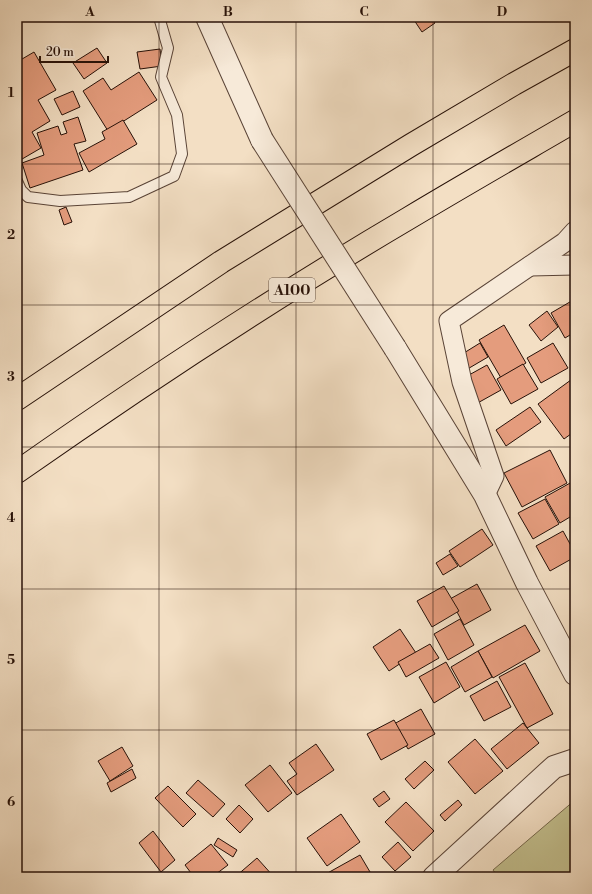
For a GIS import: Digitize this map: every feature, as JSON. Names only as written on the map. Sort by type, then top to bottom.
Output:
[{"type":"highway","points":[[17,399],[228,258],[417,141],[575,50]]},
{"type":"highway","name":"A100","points":[[17,472],[124,398],[298,286],[408,218],[575,121]]},
{"type":"street","points":[[207,17],[262,140],[396,348],[485,495],[527,583],[575,674]]},
{"type":"street","points":[[485,495],[494,476],[462,382],[449,321],[565,242],[575,231]]},
{"type":"street","points":[[530,266],[575,265]]},
{"type":"street","points":[[434,877],[554,766],[575,760]]},
{"type":"lane","points":[[17,181],[28,197],[60,201],[129,197],[174,176],[182,154],[177,115],[161,77],[168,48],[159,17]]},
{"type":"shaded area","points":[[575,800],[575,877],[498,877],[493,870]]},
{"type":"building","points":[[412,17],[431,17],[435,23],[422,32]]},
{"type":"building","points":[[17,40],[21,48],[17,50]]},
{"type":"building","points":[[97,48],[107,63],[84,79],[73,63]]},
{"type":"building","points":[[160,49],[162,66],[140,69],[137,52]]},
{"type":"building","points":[[34,52],[56,90],[38,100],[50,121],[32,132],[41,148],[17,162],[17,62]]},
{"type":"building","points":[[139,72],[157,100],[108,131],[83,91],[103,78],[111,90]]},
{"type":"building","points":[[73,91],[80,107],[62,115],[54,99]]},
{"type":"building","points":[[78,117],[86,141],[74,144],[83,170],[30,188],[22,163],[44,155],[37,133],[58,126],[61,135],[67,133],[63,122]]},
{"type":"building","points":[[123,120],[137,144],[89,172],[79,153],[105,139],[102,132]]},
{"type":"building","points":[[66,207],[72,222],[64,225],[59,210]]},
{"type":"building","points":[[575,299],[575,332],[565,338],[551,313]]},
{"type":"building","points":[[547,311],[558,327],[541,341],[529,325]]},
{"type":"building","points":[[504,325],[526,363],[501,378],[479,340]]},
{"type":"building","points":[[480,343],[488,357],[459,374],[451,361]]},
{"type":"building","points":[[553,343],[568,368],[541,383],[527,358]]},
{"type":"building","points":[[523,364],[538,389],[511,404],[497,379]]},
{"type":"building","points":[[487,365],[501,390],[474,405],[460,380]]},
{"type":"building","points":[[575,377],[575,431],[564,439],[538,404]]},
{"type":"building","points":[[530,407],[541,422],[506,446],[496,430]]},
{"type":"building","points":[[550,450],[567,483],[522,507],[504,473]]},
{"type":"building","points":[[572,482],[575,487],[575,514],[560,523],[545,497]]},
{"type":"building","points":[[545,499],[559,524],[533,539],[518,513]]},
{"type":"building","points":[[482,529],[493,545],[460,567],[449,551]]},
{"type":"building","points":[[563,531],[575,553],[575,557],[550,571],[536,546]]},
{"type":"building","points":[[450,554],[458,566],[443,575],[436,563]]},
{"type":"building","points":[[477,584],[491,610],[464,625],[450,599]]},
{"type":"building","points":[[444,586],[459,611],[432,627],[417,601]]},
{"type":"building","points":[[460,619],[474,645],[448,660],[434,634]]},
{"type":"building","points":[[525,625],[540,651],[493,678],[478,651]]},
{"type":"building","points":[[400,629],[416,653],[389,671],[373,647]]},
{"type":"building","points":[[430,644],[439,658],[406,677],[398,662]]},
{"type":"building","points":[[478,651],[492,677],[465,692],[451,667]]},
{"type":"building","points":[[446,662],[460,687],[434,703],[419,677]]},
{"type":"building","points":[[525,663],[553,714],[527,728],[499,677]]},
{"type":"building","points":[[497,681],[511,707],[484,721],[470,696]]},
{"type":"building","points":[[421,709],[435,734],[408,749],[394,724]]},
{"type":"building","points":[[394,720],[408,745],[381,760],[367,734]]},
{"type":"building","points":[[523,723],[539,743],[507,769],[491,749]]},
{"type":"building","points":[[475,739],[503,771],[475,794],[448,762]]},
{"type":"building","points":[[316,744],[334,770],[297,795],[287,781],[297,774],[289,763]]},
{"type":"building","points":[[122,747],[133,766],[110,781],[98,761]]},
{"type":"building","points":[[425,761],[434,770],[414,789],[405,779]]},
{"type":"building","points":[[270,765],[292,793],[268,812],[245,785]]},
{"type":"building","points":[[132,769],[136,778],[111,792],[107,783]]},
{"type":"building","points":[[198,780],[225,804],[213,817],[186,793]]},
{"type":"building","points":[[168,786],[196,814],[183,827],[155,798]]},
{"type":"building","points":[[384,791],[390,799],[379,807],[373,799]]},
{"type":"building","points":[[458,800],[462,805],[445,821],[440,815]]},
{"type":"building","points":[[406,802],[434,831],[413,851],[385,822]]},
{"type":"building","points":[[239,805],[253,819],[240,833],[226,819]]},
{"type":"building","points":[[341,814],[360,842],[327,866],[307,838]]},
{"type":"building","points":[[153,831],[175,860],[161,872],[139,843]]},
{"type":"building","points":[[218,838],[237,850],[233,857],[214,845]]},
{"type":"building","points":[[398,842],[411,857],[395,871],[382,857]]},
{"type":"building","points":[[211,844],[228,865],[212,877],[194,877],[185,865]]},
{"type":"building","points":[[360,855],[373,877],[325,877],[324,875]]},
{"type":"building","points":[[257,858],[274,877],[235,877]]}]
